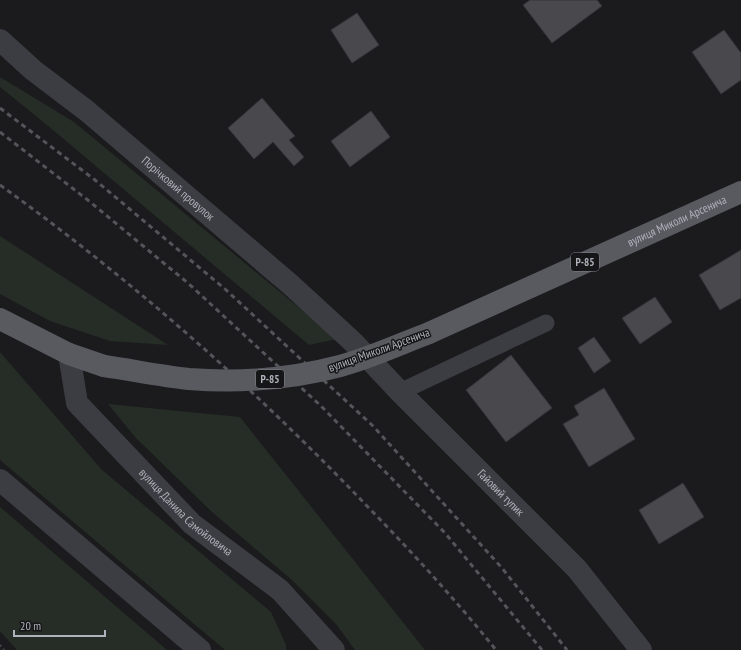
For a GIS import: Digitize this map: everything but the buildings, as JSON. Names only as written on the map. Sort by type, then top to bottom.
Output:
[{"type":"main road","name":"вулиця Миколи Арсенича","points":[[0,319],[69,354],[104,366],[188,379],[226,381],[266,380],[303,374],[341,365],[429,332],[741,192]]},
{"type":"street","name":"Порічковий провулок","points":[[0,40],[33,70],[87,111],[291,285],[353,342]]},
{"type":"street","name":"Гайовий тупик","points":[[353,342],[400,392],[577,570],[641,650]]},
{"type":"street","name":"вулиця Данила Самойловича","points":[[69,354],[77,403],[192,524],[280,590],[334,650]]},
{"type":"street","points":[[0,480],[200,650]]},
{"type":"lane","points":[[400,392],[546,323]]},
{"type":"path","points":[[0,646],[4,650]]},
{"type":"shaded area","points":[[0,77],[74,122],[337,339],[309,345],[0,87]]},
{"type":"shaded area","points":[[0,236],[168,345],[110,341],[50,321],[0,294]]},
{"type":"shaded area","points":[[0,352],[101,469],[271,612],[286,645],[286,650],[225,650],[0,460]]},
{"type":"shaded area","points":[[108,404],[240,417],[425,650],[355,650],[336,624],[292,580],[212,512],[136,438]]},
{"type":"shaded area","points":[[0,507],[167,650],[17,650],[0,631]]},
{"type":"railway","points":[[0,108],[95,180],[225,289],[373,426],[502,568],[567,650]]},
{"type":"railway","points":[[0,132],[89,201],[189,284],[321,406],[445,533],[542,650]]},
{"type":"railway","points":[[0,185],[49,221],[144,297],[236,377],[324,462],[383,522],[449,594],[496,650]]}]
